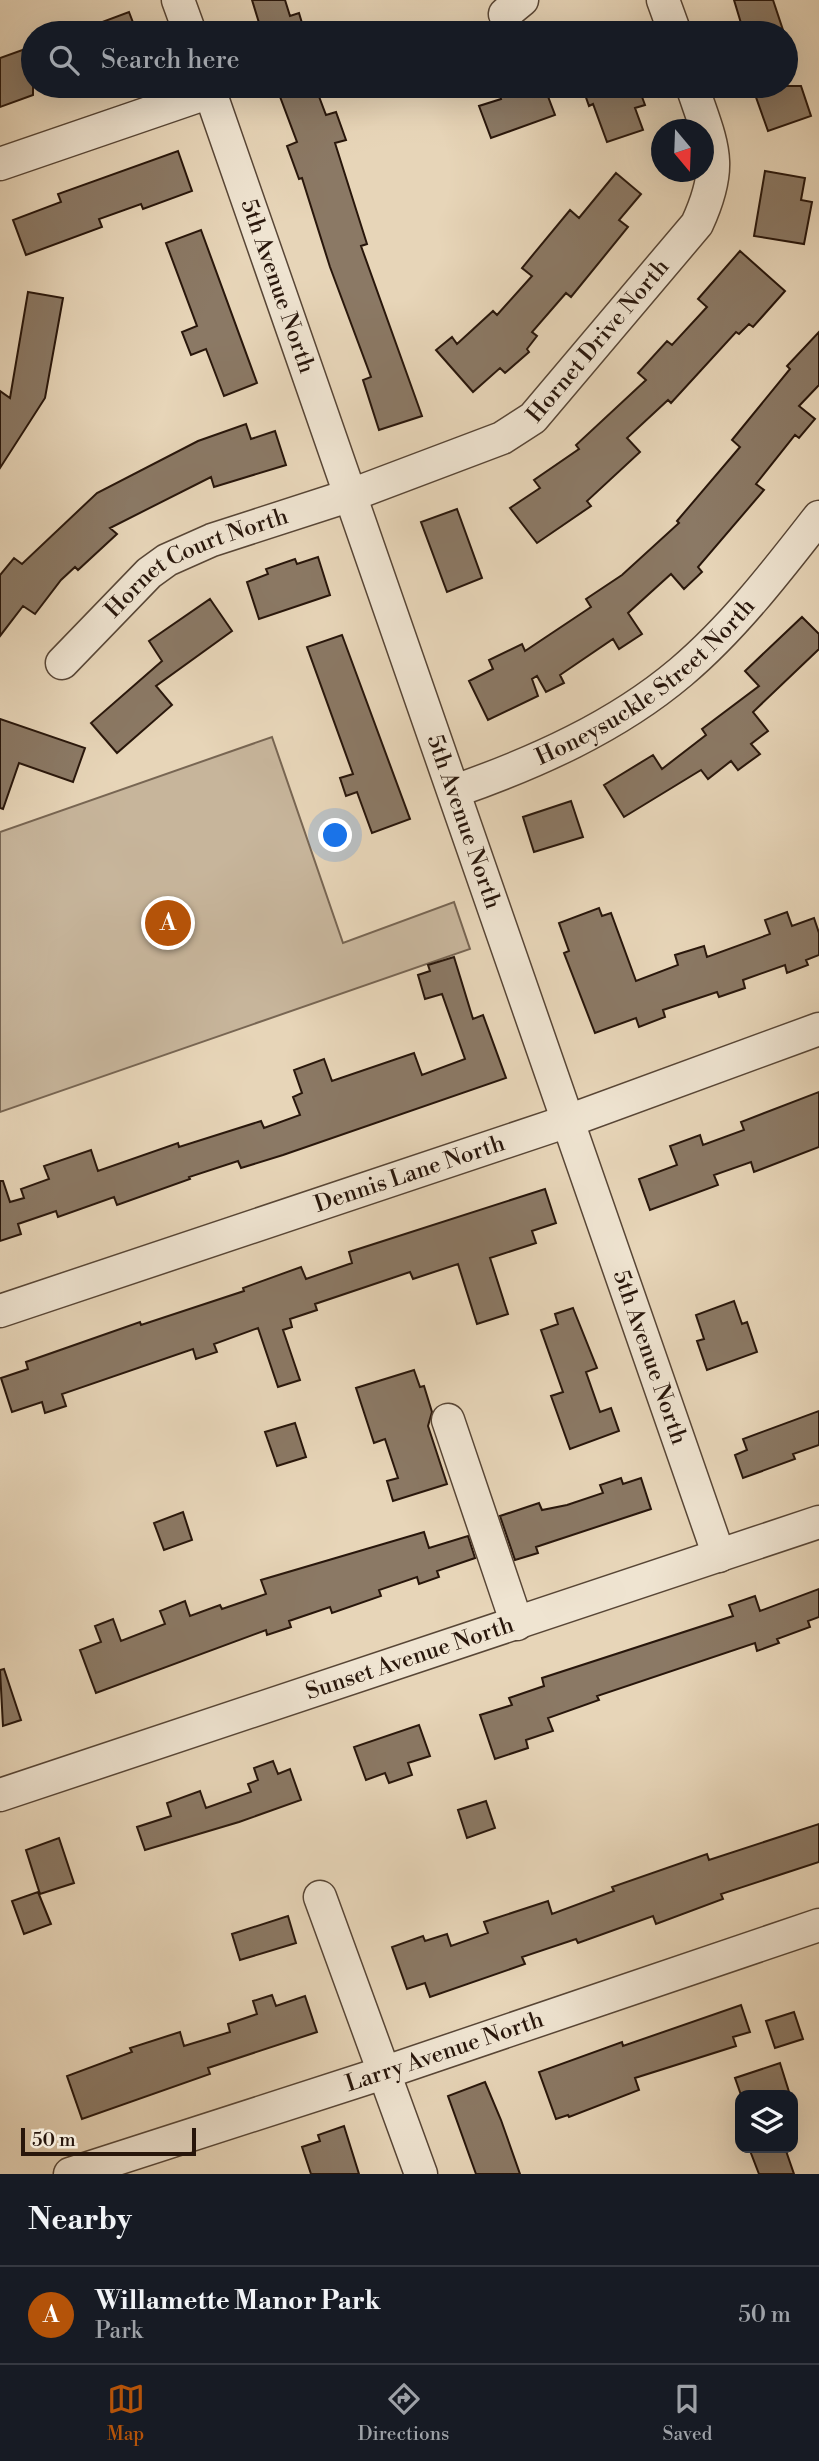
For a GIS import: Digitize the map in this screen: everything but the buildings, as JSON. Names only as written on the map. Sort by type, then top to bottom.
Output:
[{"type":"street","points":[[178,0],[186,21]]},
{"type":"street","points":[[663,0],[671,21]]},
{"type":"street","points":[[0,164],[184,98]]},
{"type":"street","name":"5th Avenue North","points":[[212,98],[456,791],[719,1556]]},
{"type":"street","name":"Hornet Drive North","points":[[351,495],[502,438],[533,418],[574,372],[697,224],[706,204],[714,179],[714,152],[696,98]]},
{"type":"street","name":"Hornet Court North","points":[[62,663],[149,573],[167,560],[212,540],[351,495]]},
{"type":"street","name":"Honeysuckle Street North","points":[[456,791],[531,763],[570,744],[620,716],[680,673],[729,626],[815,531]]},
{"type":"street","name":"Dennis Lane North","points":[[0,1311],[568,1121],[819,1029]]},
{"type":"street","points":[[448,1420],[517,1624]]},
{"type":"street","name":"Sunset Avenue North","points":[[0,1796],[819,1522]]},
{"type":"street","points":[[320,1897],[421,2174]]},
{"type":"street","name":"Larry Avenue North","points":[[70,2174],[386,2072],[819,1925]]},
{"type":"shaded area","points":[[272,737],[343,943],[454,902],[470,949],[0,1112],[0,832]]},
{"type":"place","name":"Willamette Manor Park","points":[[168,923]]}]
